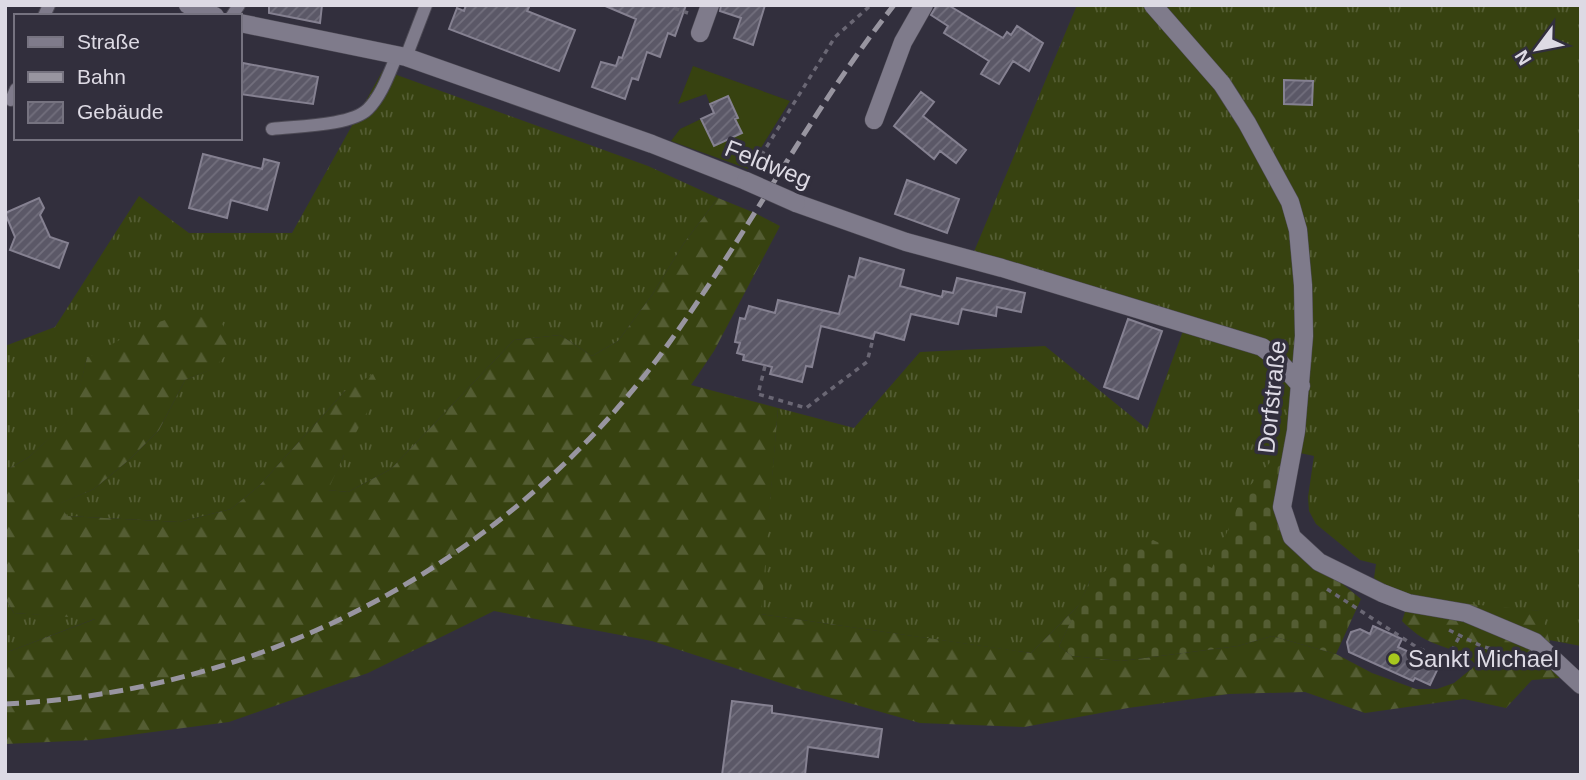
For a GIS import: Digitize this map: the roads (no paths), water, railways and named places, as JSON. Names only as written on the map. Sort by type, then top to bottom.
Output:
[{"type":"street","points":[[188,5],[210,14]]},
{"type":"street","points":[[700,33],[710,5]]},
{"type":"street","points":[[874,120],[903,43],[924,5]]},
{"type":"street","name":"Dorfstraße","points":[[1153,5],[1222,84],[1262,149],[1290,202],[1298,230],[1304,336],[1296,431],[1282,507],[1292,537],[1320,562],[1382,593],[1408,603],[1466,613],[1535,642],[1581,685]]},
{"type":"street","name":"Feldweg","points":[[242,23],[401,56],[615,130],[796,203],[906,242],[1040,279],[1262,347],[1276,357],[1301,386]]},
{"type":"street","points":[[1276,357],[1304,336]]},
{"type":"lane","points":[[272,129],[349,120],[367,111],[401,56],[426,5]]},
{"type":"railway","points":[[5,704],[104,694],[199,672],[291,641],[379,600],[461,549],[537,489],[607,420],[669,343],[726,259],[835,87],[894,5]]},
{"type":"place","name":"Sankt Michael","points":[[1394,659]]}]
